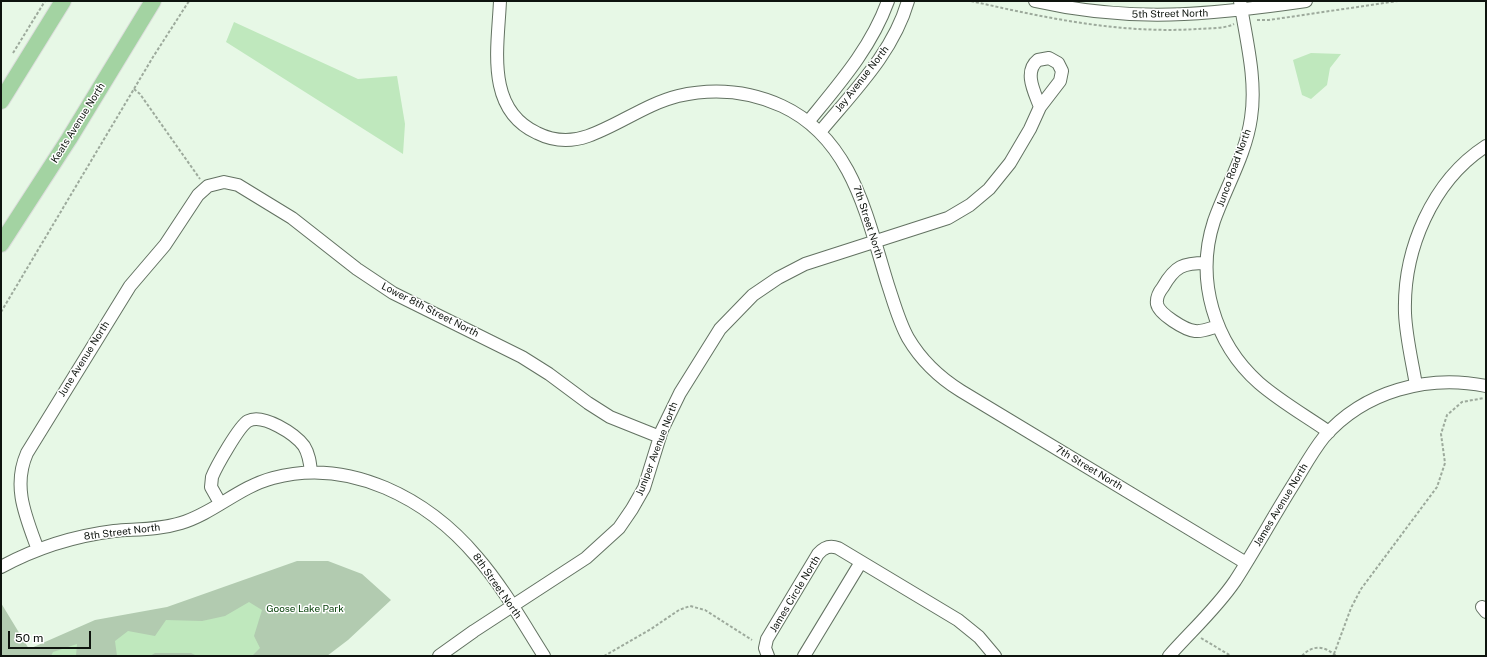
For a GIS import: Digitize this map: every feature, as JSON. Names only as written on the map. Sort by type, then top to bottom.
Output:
[{"type":"main road","points":[[1,101],[63,1]]},
{"type":"main road","name":"Keats Avenue North","points":[[1,244],[69,139],[153,1]]},
{"type":"street","name":"7th Street North","points":[[500,1],[497,68],[499,88],[503,100],[514,116],[528,128],[539,134],[562,140],[581,138],[668,99],[709,92],[736,93],[765,100],[787,109],[808,122],[820,132],[837,152],[852,175],[903,328],[916,350],[936,373],[961,391],[1246,563]]},
{"type":"street","name":"Jay Avenue North","points":[[808,122],[862,55],[876,31],[888,1]]},
{"type":"street","name":"Jay Avenue North","points":[[820,132],[882,55],[900,23],[908,1]]},
{"type":"street","name":"5th Street North","points":[[1035,1],[1099,12],[1138,15],[1187,15],[1241,6],[1306,1]]},
{"type":"street","name":"Junco Road North","points":[[1241,6],[1253,85],[1251,117],[1244,148],[1212,227],[1206,263],[1209,297],[1218,326],[1235,357],[1254,378],[1272,393],[1329,432]]},
{"type":"street","name":"Juniper Avenue North","points":[[439,656],[586,558],[616,531],[632,509],[644,488],[660,437],[676,400],[713,340],[728,320],[748,299],[772,281],[800,266],[940,221],[959,212],[979,198],[998,180],[1030,130],[1040,107]]},
{"type":"street","points":[[1416,385],[1407,335],[1405,310],[1407,280],[1413,250],[1423,223],[1438,195],[1456,172],[1486,146]]},
{"type":"street","name":"Lower 8th Street North","points":[[206,187],[224,182],[235,184],[243,188],[299,223],[357,269],[393,293],[522,357],[610,417],[660,437]]},
{"type":"street","name":"June Avenue North","points":[[38,550],[20,493],[22,468],[27,453],[123,296],[165,245],[198,194],[206,187]]},
{"type":"street","points":[[1206,263],[1186,264],[1175,270],[1159,294],[1157,304],[1162,313],[1192,330],[1202,330],[1218,326]]},
{"type":"street","name":"James Avenue North","points":[[1169,656],[1220,601],[1246,563],[1312,454],[1329,432],[1350,414],[1364,404],[1389,393],[1416,385],[1450,382],[1486,386]]},
{"type":"street","points":[[220,503],[211,487],[212,475],[240,428],[250,420],[266,420],[299,440],[307,452],[311,472]]},
{"type":"street","name":"8th Street North","points":[[1,567],[38,550],[91,535],[169,526],[192,518],[244,488],[282,475],[311,472],[335,473],[365,480],[386,488],[422,508],[449,529],[471,550],[489,571],[544,656]]},
{"type":"street","name":"James Circle North","points":[[768,656],[765,648],[767,639],[821,551],[828,547],[836,547],[958,620],[979,637],[995,656]]},
{"type":"street","points":[[804,656],[861,562]]},
{"type":"path","points":[[13,54],[45,1]]},
{"type":"path","points":[[1,312],[134,89],[189,1]]},
{"type":"path","points":[[1254,18],[1269,20],[1398,1]]},
{"type":"path","points":[[134,89],[140,94],[206,187]]},
{"type":"path","points":[[1302,656],[1308,650],[1317,647],[1326,649],[1335,655],[1350,608],[1361,589],[1437,487],[1444,463],[1441,434],[1447,415],[1462,402],[1477,398],[1486,398]]},
{"type":"path","points":[[604,656],[651,629],[679,610],[690,606],[702,608],[752,640]]},
{"type":"path","points":[[1197,635],[1231,656]]},
{"type":"green space","name":"Goose Lake Park","points":[[297,561],[328,561],[362,574],[391,600],[348,640],[327,656],[1,656],[1,603],[29,649],[95,620],[167,607]]},
{"type":"shaded area","points":[[234,22],[358,79],[397,76],[405,124],[403,154],[226,42]]},
{"type":"shaded area","points":[[1311,53],[1341,54],[1330,68],[1327,85],[1311,99],[1302,95],[1293,60]]},
{"type":"shaded area","points":[[249,602],[262,610],[254,636],[260,648],[252,656],[197,656],[191,653],[155,653],[150,656],[117,656],[115,641],[128,631],[155,636],[166,620],[202,621],[225,616]]},
{"type":"shaded area","points":[[77,644],[76,656],[51,656],[53,652]]}]
